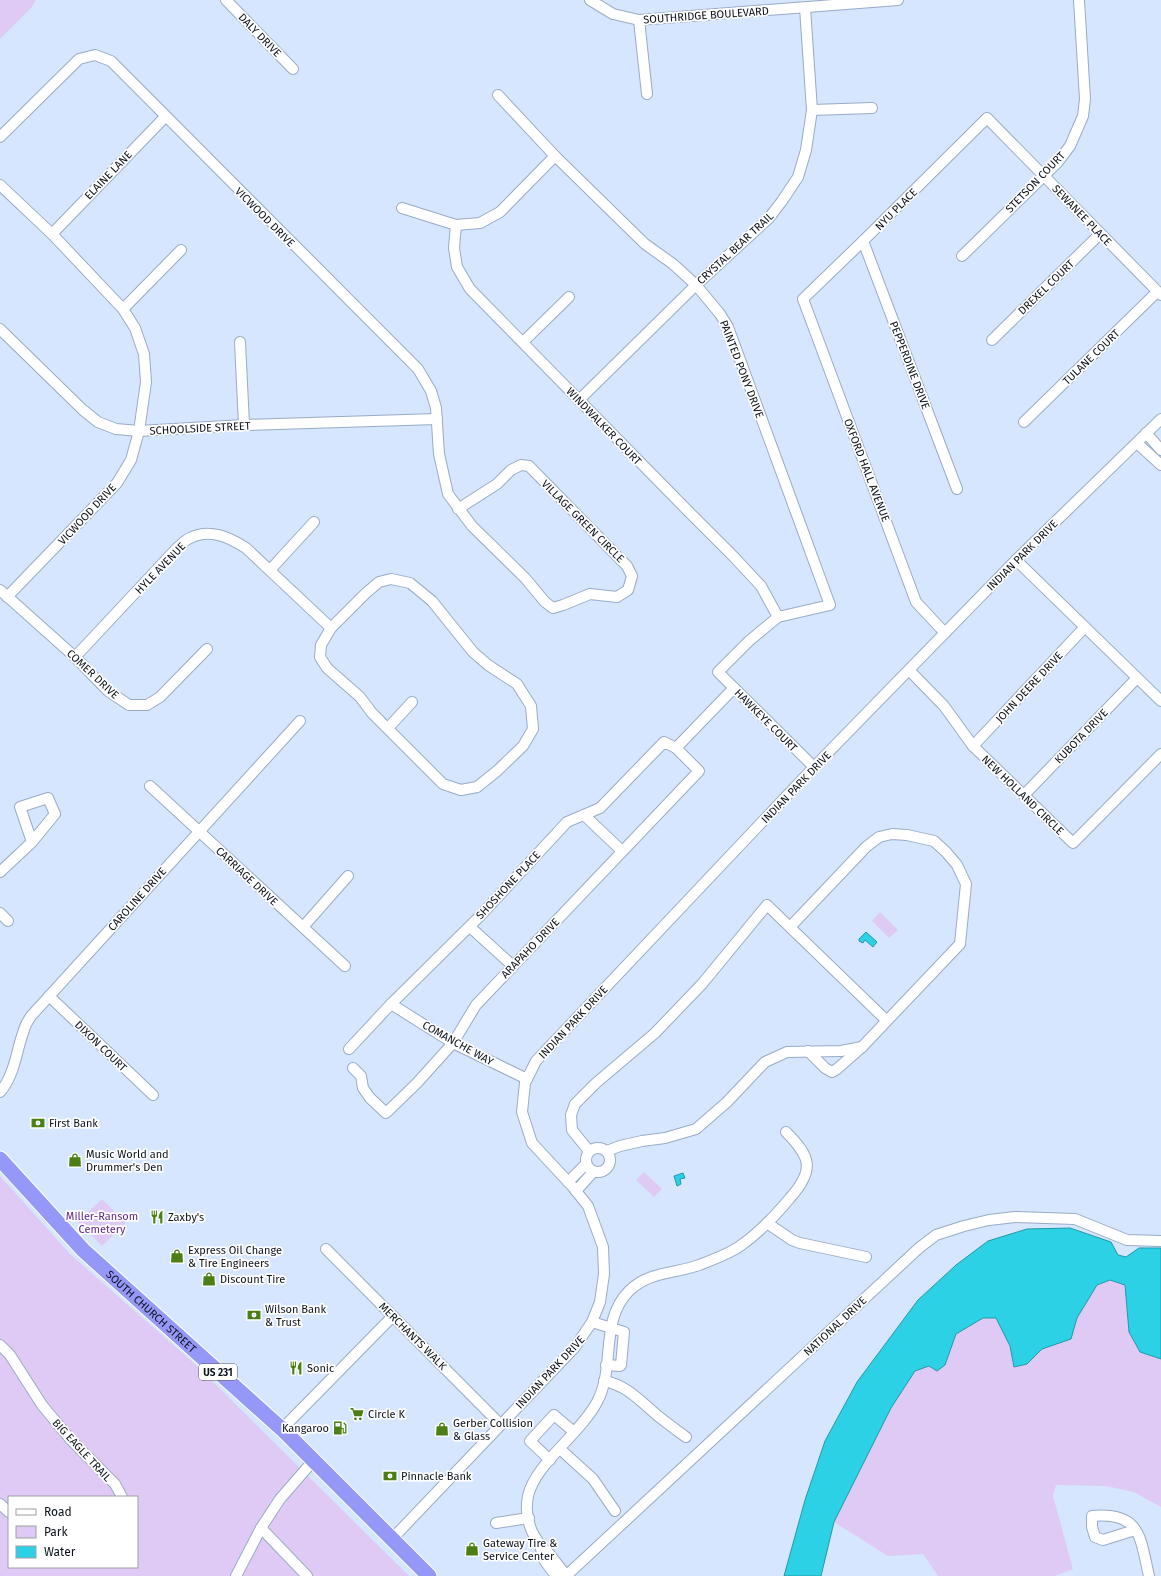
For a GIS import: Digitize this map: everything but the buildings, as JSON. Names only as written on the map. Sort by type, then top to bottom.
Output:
[{"type":"highway","name":"SOUTH CHURCH STREET","points":[[0,1159],[83,1250],[282,1429],[429,1576]]},
{"type":"street","name":"DALY DRIVE","points":[[226,0],[293,69]]},
{"type":"street","name":"SOUTHRIDGE BOULEVARD","points":[[590,0],[613,14],[639,20],[898,0]]},
{"type":"street","name":"STETSON COURT","points":[[962,256],[1057,163],[1070,146],[1083,116],[1085,99],[1080,0]]},
{"type":"street","name":"CRYSTAL BEAR TRAIL","points":[[579,400],[696,285],[768,218],[782,201],[798,176],[806,150],[812,110],[805,8]]},
{"type":"street","points":[[639,20],[648,94]]},
{"type":"street","name":"VICWOOD DRIVE","points":[[0,137],[79,59],[95,55],[110,61],[418,369],[431,391],[436,408],[439,454],[444,479],[448,494],[458,509]]},
{"type":"street","name":"PAINTED PONY DRIVE","points":[[498,95],[555,156],[645,244],[673,264],[696,285],[720,314],[728,327],[830,605],[778,617]]},
{"type":"street","points":[[812,110],[872,108]]},
{"type":"street","name":"ELAINE LANE","points":[[52,234],[165,117]]},
{"type":"street","name":"SEWANEE PLACE","points":[[987,118],[1159,294]]},
{"type":"street","name":"NYU PLACE","points":[[803,299],[987,118]]},
{"type":"street","points":[[402,208],[456,225],[480,223],[500,212],[555,156]]},
{"type":"street","name":"VICWOOD DRIVE","points":[[0,186],[52,234],[123,309],[135,328],[144,354],[146,382],[139,431],[131,460],[117,483],[4,594]]},
{"type":"street","name":"WINDWALKER COURT","points":[[456,225],[454,248],[457,267],[470,289],[739,562],[761,586],[778,617]]},
{"type":"street","name":"DREXEL COURT","points":[[992,340],[1100,234]]},
{"type":"street","name":"PEPPERDINE DRIVE","points":[[863,241],[957,489]]},
{"type":"street","points":[[123,309],[181,250]]},
{"type":"street","name":"TULANE COURT","points":[[1024,422],[1159,294]]},
{"type":"street","points":[[523,342],[569,297]]},
{"type":"street","name":"OXFORD HALL AVENUE","points":[[803,299],[916,602],[945,633]]},
{"type":"street","name":"SCHOOLSIDE STREET","points":[[0,329],[73,402],[93,418],[116,429],[139,431],[244,425],[437,419]]},
{"type":"street","points":[[240,342],[244,425]]},
{"type":"street","name":"INDIAN PARK DRIVE","points":[[392,1539],[575,1347],[592,1322],[600,1302],[604,1274],[603,1247],[588,1206],[532,1143],[522,1112],[525,1083],[536,1061],[814,767],[1016,560],[1161,419]]},
{"type":"street","points":[[1146,433],[1161,450]]},
{"type":"street","points":[[1137,442],[1161,465]]},
{"type":"street","name":"VILLAGE GREEN CIRCLE","points":[[521,465],[529,466],[627,566],[632,576],[628,590],[617,597],[590,594],[553,608],[545,602],[525,578],[472,526],[458,509],[497,484],[511,470],[521,465]]},
{"type":"street","points":[[270,570],[314,522]]},
{"type":"street","name":"HYLE AVENUE","points":[[75,657],[177,548],[190,538],[204,533],[219,534],[232,539],[246,548],[332,628]]},
{"type":"street","points":[[1016,560],[1161,701]]},
{"type":"street","points":[[391,579],[410,583],[432,601],[473,652],[488,665],[517,684],[531,706],[533,730],[522,746],[498,771],[477,787],[461,790],[443,784],[388,728],[372,713],[360,697],[327,668],[320,657],[321,645],[332,628],[366,593],[379,582],[391,579]]},
{"type":"street","name":"COMER DRIVE","points":[[4,594],[75,657],[108,691],[129,705],[147,705],[160,698],[207,649]]},
{"type":"street","name":"HAWKEYE COURT","points":[[778,617],[748,641],[718,672],[814,767]]},
{"type":"street","name":"JOHN DEERE DRIVE","points":[[973,746],[1085,627]]},
{"type":"street","name":"NEW HOLLAND CIRCLE","points":[[909,670],[944,706],[973,746],[1073,843],[1161,754]]},
{"type":"street","name":"KUBOTA DRIVE","points":[[1024,795],[1137,678]]},
{"type":"street","points":[[676,748],[734,688]]},
{"type":"street","points":[[388,728],[412,702]]},
{"type":"street","name":"CAROLINE DRIVE","points":[[0,1092],[11,1074],[24,1030],[31,1016],[300,721]]},
{"type":"street","name":"SHOSHONE PLACE","points":[[349,1049],[470,927],[566,822],[600,808],[664,742],[676,748]]},
{"type":"street","name":"ARAPAHO DRIVE","points":[[352,1068],[361,1076],[364,1088],[370,1098],[386,1113],[453,1043],[476,1005],[698,771],[676,748]]},
{"type":"street","name":"CARRIAGE DRIVE","points":[[150,786],[345,966]]},
{"type":"street","points":[[584,815],[622,851]]},
{"type":"street","points":[[791,926],[866,847],[878,837],[892,834],[907,835],[934,841],[957,865],[966,884],[960,944],[886,1020],[862,1047],[837,1069],[832,1072],[825,1068],[808,1051]]},
{"type":"street","points":[[0,872],[32,842]]},
{"type":"street","points":[[303,927],[348,876]]},
{"type":"street","points":[[590,1151],[572,1130],[571,1115],[575,1104],[596,1083],[655,1033],[702,984],[767,905],[791,926],[886,1020]]},
{"type":"street","points":[[0,913],[8,921]]},
{"type":"street","points":[[470,927],[513,966]]},
{"type":"street","name":"DIXON COURT","points":[[49,996],[154,1095]]},
{"type":"street","name":"COMANCHE WAY","points":[[392,1004],[453,1043],[527,1079]]},
{"type":"street","points":[[590,1168],[586,1157],[590,1151],[598,1148],[607,1151],[620,1146],[642,1141],[665,1138],[696,1128],[727,1102],[765,1062],[788,1052],[841,1051],[862,1047]]},
{"type":"street","points":[[563,1576],[547,1551],[541,1548],[531,1529],[526,1508],[528,1495],[535,1478],[597,1402],[604,1381],[611,1328],[618,1304],[630,1290],[645,1278],[698,1265],[739,1247],[767,1223],[797,1191],[806,1172],[808,1161],[799,1145],[786,1132]]},
{"type":"street","points":[[590,1168],[602,1172],[609,1165],[610,1156],[607,1151]]},
{"type":"street","points":[[568,1182],[590,1168]]},
{"type":"street","points":[[576,1191],[590,1168]]},
{"type":"street","name":"NATIONAL DRIVE","points":[[563,1576],[919,1248],[936,1235],[989,1220],[1015,1217],[1075,1220],[1127,1240],[1161,1241]]},
{"type":"street","points":[[767,1223],[792,1240],[800,1243],[866,1257]]},
{"type":"street","name":"MERCHANTS WALK","points":[[326,1249],[500,1424]]},
{"type":"street","points":[[282,1429],[393,1316]]},
{"type":"street","points":[[592,1322],[624,1332],[621,1365],[606,1365]]},
{"type":"street","name":"BIG EAGLE TRAIL","points":[[0,1345],[10,1355],[42,1405],[71,1440],[115,1484],[121,1496]]},
{"type":"street","points":[[604,1381],[615,1383],[630,1392],[658,1416],[686,1436]]},
{"type":"street","points":[[550,1460],[530,1441],[554,1415],[574,1432]]},
{"type":"street","points":[[560,1449],[593,1479],[615,1511]]},
{"type":"street","points":[[236,1576],[261,1528],[280,1499],[314,1461]]},
{"type":"street","points":[[0,1504],[8,1511]]},
{"type":"street","points":[[496,1523],[528,1518]]},
{"type":"street","points":[[261,1528],[307,1576]]},
{"type":"street","points":[[1136,1530],[1140,1537],[1149,1576]]},
{"type":"green space","points":[[0,0],[36,0],[31,8],[0,39]]},
{"type":"green space","points":[[880,912],[898,930],[889,938],[872,921]]},
{"type":"green space","points":[[644,1172],[662,1189],[654,1197],[636,1180]]},
{"type":"green space","points":[[0,1176],[70,1254],[195,1364],[409,1576],[0,1576]]},
{"type":"green space","name":"Miller-Ransom Cemetery","points":[[102,1199],[126,1223],[102,1246],[78,1222]]},
{"type":"green space","points":[[1110,1280],[1125,1285],[1129,1332],[1140,1352],[1161,1359],[1161,1507],[1134,1492],[1106,1486],[1056,1485],[1053,1496],[1073,1569],[1055,1576],[938,1576],[923,1554],[888,1556],[834,1522],[891,1408],[915,1371],[929,1366],[945,1365],[956,1334],[983,1318],[996,1317],[1010,1346],[1014,1367],[1027,1364],[1042,1349],[1071,1339],[1077,1318],[1097,1285]]},
{"type":"water","points":[[866,932],[877,942],[873,947],[865,940],[863,943],[859,941],[859,939]]},
{"type":"water","points":[[683,1173],[685,1178],[680,1179],[681,1184],[677,1186],[674,1176]]},
{"type":"water","points":[[1070,1228],[1111,1242],[1118,1255],[1126,1257],[1139,1248],[1161,1248],[1161,1359],[1140,1352],[1129,1332],[1125,1285],[1110,1280],[1097,1285],[1077,1318],[1071,1339],[1042,1349],[1027,1364],[1014,1367],[1010,1346],[996,1318],[983,1318],[956,1334],[945,1365],[937,1371],[929,1366],[915,1371],[891,1408],[834,1522],[821,1576],[784,1576],[805,1500],[825,1441],[857,1382],[918,1300],[956,1265],[988,1241],[1027,1229]]},
{"type":"place","name":"First Bank","points":[[38,1123]]},
{"type":"place","name":"Music World and Drummer's Den","points":[[75,1160]]},
{"type":"place","name":"Zaxby's","points":[[157,1217]]},
{"type":"place","name":"Express Oil Change & Tire Engineers","points":[[177,1256]]},
{"type":"place","name":"Discount Tire","points":[[209,1279]]},
{"type":"place","name":"Wilson Bank & Trust","points":[[254,1315]]},
{"type":"place","name":"Sonic","points":[[296,1368]]},
{"type":"place","name":"Circle K","points":[[357,1414]]},
{"type":"place","name":"Kangaroo","points":[[340,1428]]},
{"type":"place","name":"Gerber Collision & Glass","points":[[442,1429]]},
{"type":"place","name":"Pinnacle Bank","points":[[390,1476]]},
{"type":"place","name":"Gateway Tire & Service Center","points":[[472,1549]]}]
